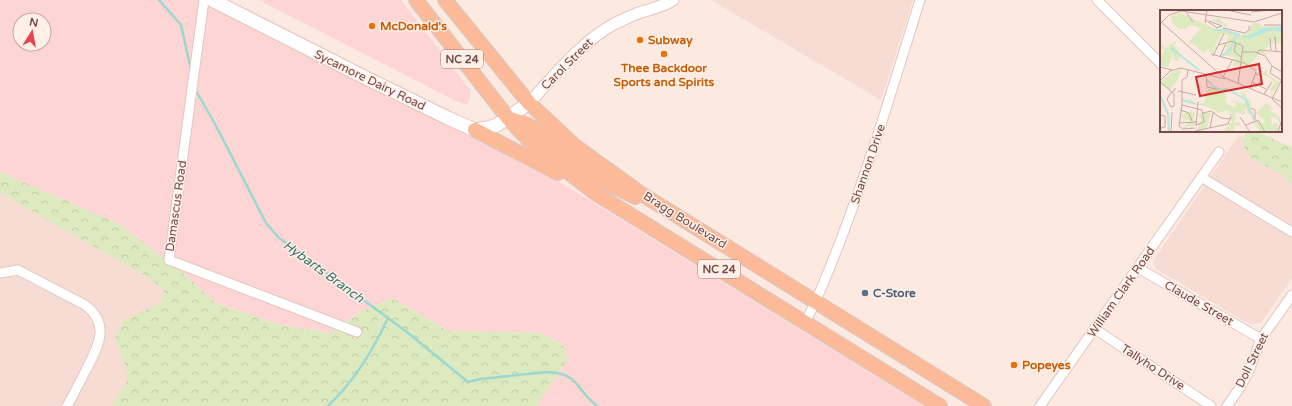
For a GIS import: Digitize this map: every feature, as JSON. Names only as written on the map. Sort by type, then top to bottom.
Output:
[{"type":"main road","name":"Sycamore Dairy Road","points":[[212,0],[383,86],[475,130]]},
{"type":"main road","name":"Bragg Boulevard","points":[[416,0],[508,118],[534,146],[596,193],[940,406]]},
{"type":"main road","name":"Bragg Boulevard","points":[[445,0],[529,103],[575,146],[640,193],[984,406]]},
{"type":"main road","points":[[475,130],[497,125],[529,103]]},
{"type":"main road","points":[[508,118],[528,125],[541,133],[566,156],[590,174],[685,221]]},
{"type":"main road","points":[[475,130],[596,193]]},
{"type":"street","name":"Damascus Road","points":[[204,0],[169,260],[357,332]]},
{"type":"street","name":"Carol Street","points":[[529,103],[586,44],[599,33],[613,24],[662,6],[673,0]]},
{"type":"street","name":"Shannon Drive","points":[[805,323],[816,301],[852,210],[884,116],[920,0]]},
{"type":"street","points":[[1097,0],[1160,63]]},
{"type":"street","name":"William Clark Road","points":[[1040,406],[1219,152]]},
{"type":"street","points":[[1201,177],[1292,232]]},
{"type":"street","name":"Claude Street","points":[[1138,268],[1261,339]]},
{"type":"street","points":[[0,273],[18,270],[86,305],[97,317],[100,334],[96,350],[67,406]]},
{"type":"street","name":"Doll Street","points":[[1227,406],[1241,386],[1249,371],[1261,339],[1292,295]]},
{"type":"street","name":"Tallyho Drive","points":[[1095,329],[1211,406]]},
{"type":"shaded area","points":[[0,0],[199,0],[547,174],[924,406],[536,406],[568,359],[563,344],[539,333],[448,331],[392,298],[358,313],[330,333],[277,324],[216,303],[188,277],[0,172]]},
{"type":"shaded area","points":[[259,0],[401,0],[470,90],[470,99],[466,105],[454,100]]},
{"type":"shaded area","points":[[711,0],[913,0],[881,100]]},
{"type":"shaded area","points":[[1239,135],[1292,168],[1292,278],[1261,323],[1249,324],[1155,268],[1153,261]]},
{"type":"shaded area","points":[[0,183],[188,277],[130,406],[0,406]]},
{"type":"green space","points":[[1257,132],[1292,147],[1292,186],[1286,177],[1250,157],[1243,143],[1245,133]]},
{"type":"green space","points":[[0,172],[121,225],[188,277],[216,303],[277,324],[330,333],[358,313],[392,298],[448,331],[539,333],[563,344],[568,359],[536,406],[111,406],[128,380],[124,362],[115,338],[124,320],[162,302],[164,290],[147,277],[0,193]]},
{"type":"waterway","name":"Hybarts Branch","points":[[159,0],[181,25],[191,70]]},
{"type":"waterway","name":"Hybarts Branch","points":[[195,89],[215,124],[266,223],[278,237],[407,332],[468,382],[481,379],[546,372],[557,373],[565,375],[576,383],[597,406]]},
{"type":"waterway","points":[[328,406],[355,376],[376,342],[388,318]]},
{"type":"place","name":"McDonald's","points":[[372,26]]},
{"type":"place","name":"Subway","points":[[640,40]]},
{"type":"place","name":"Thee Backdoor Sports and Spirits","points":[[664,54]]},
{"type":"place","name":"C-Store","points":[[865,293]]},
{"type":"place","name":"Popeyes","points":[[1014,365]]}]
